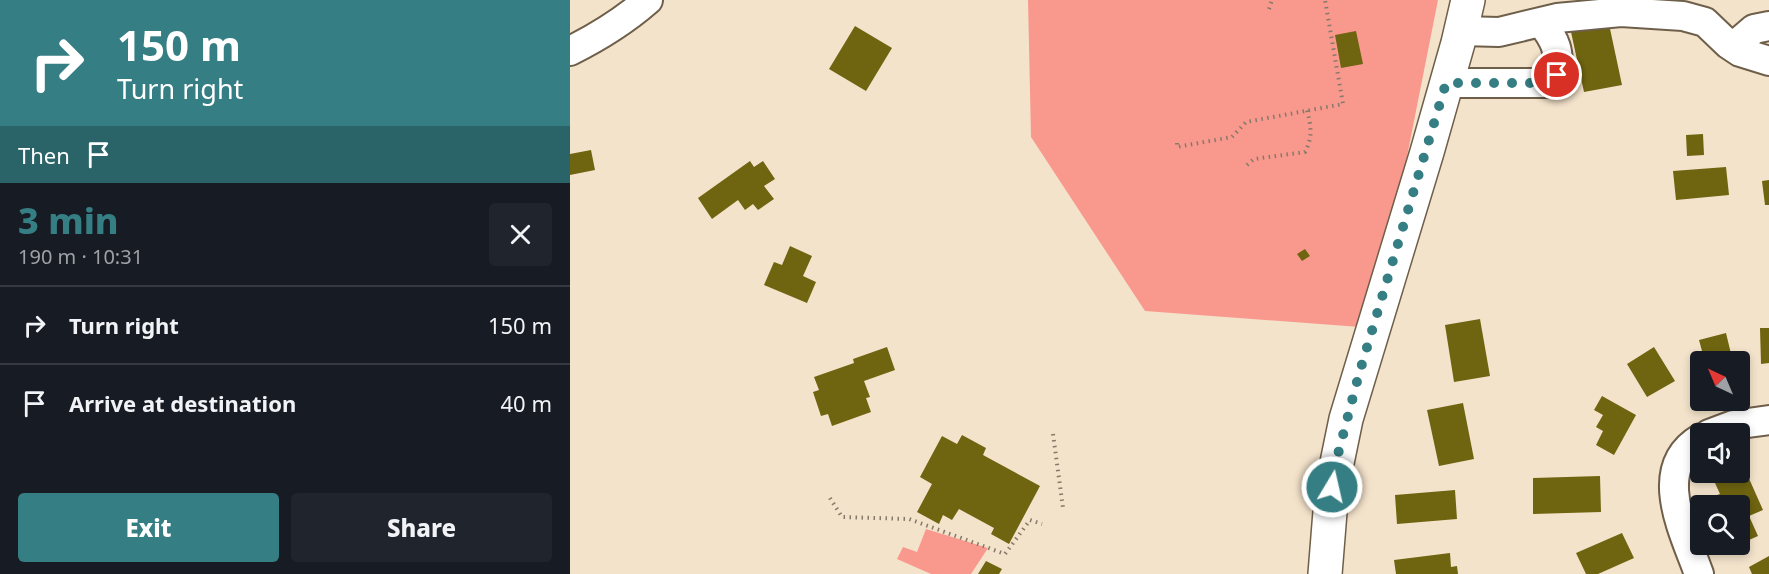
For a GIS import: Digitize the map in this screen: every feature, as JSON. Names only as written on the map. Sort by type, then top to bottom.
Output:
[{"type":"main road","points":[[1325,574],[1332,487],[1344,429],[1461,32],[1468,0]]},
{"type":"street","points":[[570,51],[623,20],[648,0]]},
{"type":"street","points":[[1461,32],[1499,32],[1557,18],[1622,12],[1683,16],[1705,22],[1733,47],[1755,58],[1769,61]]},
{"type":"street","points":[[1446,83],[1547,83],[1557,75],[1559,57],[1554,38],[1541,22]]},
{"type":"street","points":[[1733,47],[1754,29],[1769,26]]},
{"type":"street","points":[[1747,423],[1769,420]]},
{"type":"street","points":[[1690,446],[1677,464],[1673,481],[1674,501],[1699,574]]},
{"type":"path","points":[[1269,9],[1272,0]]},
{"type":"path","points":[[1177,143],[1177,147],[1232,137],[1246,122],[1343,104],[1324,1]]},
{"type":"path","points":[[1247,165],[1254,159],[1305,152],[1310,142],[1311,128],[1307,111]]},
{"type":"path","points":[[1053,434],[1063,508]]},
{"type":"path","points":[[830,498],[842,517],[909,519],[1005,554],[1030,520],[1042,524]]},
{"type":"shaded area","points":[[1028,0],[1438,0],[1373,328],[1145,311],[1031,137]]},
{"type":"shaded area","points":[[926,529],[988,548],[971,574],[931,574],[897,559],[903,547],[917,552]]},
{"type":"building","points":[[1609,24],[1622,85],[1584,92],[1571,32]]},
{"type":"building","points":[[855,26],[892,48],[866,91],[829,69]]},
{"type":"building","points":[[1356,31],[1363,64],[1341,68],[1335,35]]},
{"type":"building","points":[[1703,134],[1704,155],[1687,156],[1686,135]]},
{"type":"building","points":[[591,150],[595,170],[570,175],[570,154]]},
{"type":"building","points":[[750,161],[754,167],[763,161],[775,179],[764,186],[774,199],[758,210],[753,204],[745,210],[738,200],[712,219],[698,198]]},
{"type":"building","points":[[1726,167],[1729,195],[1676,200],[1673,171]]},
{"type":"building","points":[[1769,180],[1769,205],[1765,205],[1762,181]]},
{"type":"building","points":[[790,246],[812,256],[803,276],[816,282],[807,303],[764,285],[774,262],[782,265]]},
{"type":"building","points":[[1305,249],[1310,256],[1302,261],[1297,254]]},
{"type":"building","points":[[1480,319],[1490,376],[1454,382],[1445,325]]},
{"type":"building","points":[[1760,328],[1769,328],[1769,363],[1761,364]]},
{"type":"building","points":[[1726,333],[1730,351],[1702,351],[1699,340]]},
{"type":"building","points":[[887,347],[895,370],[864,381],[870,397],[866,398],[871,412],[832,426],[828,414],[821,416],[813,392],[819,390],[814,377],[854,363],[853,359]]},
{"type":"building","points":[[1654,347],[1675,381],[1647,397],[1627,364]]},
{"type":"building","points":[[1602,396],[1636,415],[1614,455],[1596,445],[1603,431],[1596,427],[1603,415],[1594,410]]},
{"type":"building","points":[[1463,403],[1474,459],[1439,466],[1427,410]]},
{"type":"building","points":[[962,435],[986,448],[983,455],[1040,486],[1009,544],[991,534],[994,528],[959,509],[952,520],[943,515],[939,524],[917,512],[932,484],[920,477],[942,436],[957,444]]},
{"type":"building","points":[[1600,476],[1601,512],[1533,514],[1533,478]]},
{"type":"building","points":[[1750,481],[1763,510],[1750,516],[1750,495],[1717,495],[1720,494],[1715,483],[1750,483]]},
{"type":"building","points":[[1455,490],[1457,519],[1397,524],[1395,495]]},
{"type":"building","points":[[1750,518],[1758,536],[1750,540]]},
{"type":"building","points":[[1622,533],[1634,558],[1598,574],[1586,574],[1576,553]]},
{"type":"building","points":[[1450,553],[1451,567],[1457,566],[1458,574],[1396,574],[1394,560]]},
{"type":"building","points":[[1769,556],[1769,574],[1752,574],[1749,567]]},
{"type":"building","points":[[986,561],[1002,569],[999,574],[978,574]]},
{"type":"route","points":[[1332,487],[1346,419],[1446,83],[1547,83],[1557,75]]}]
